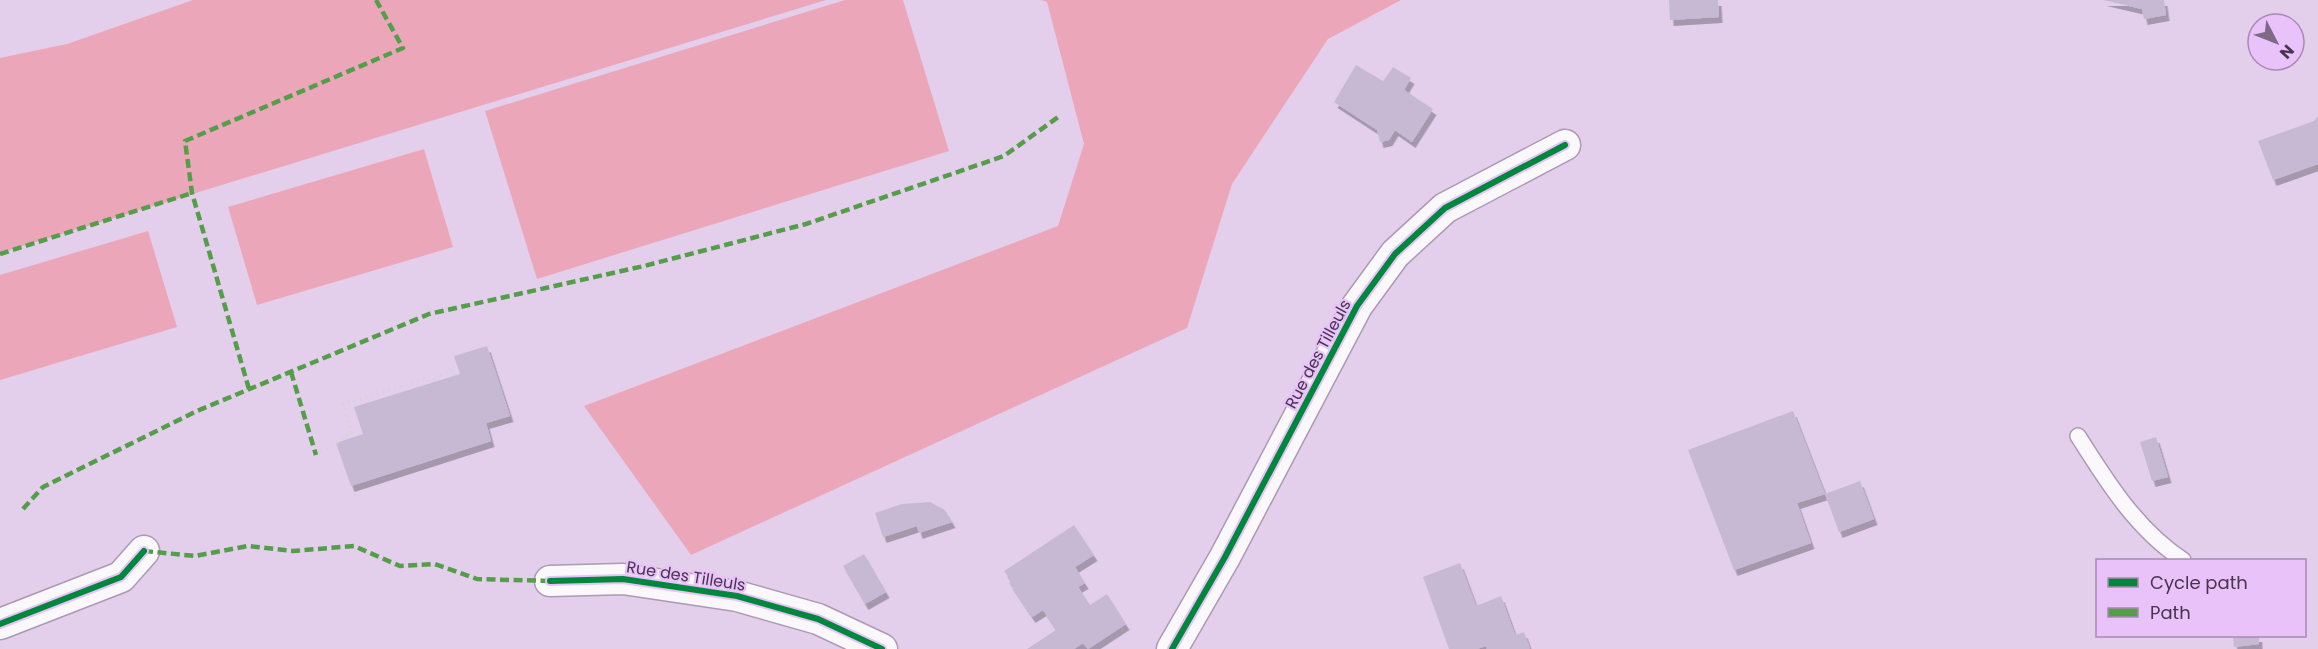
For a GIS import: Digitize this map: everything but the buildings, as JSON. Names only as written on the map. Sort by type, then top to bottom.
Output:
[{"type":"street","name":"Rue des Tilleuls","points":[[1172,649],[1236,538],[1357,306],[1395,254],[1445,208],[1565,145]]},
{"type":"street","points":[[0,624],[121,577],[144,551]]},
{"type":"street","name":"Rue des Tilleuls","points":[[550,581],[623,579],[737,596],[818,619],[882,649]]},
{"type":"lane","points":[[2079,436],[2102,475],[2134,517],[2166,550],[2179,559]]},
{"type":"path","points":[[316,455],[352,433],[343,404],[454,370],[455,376]]},
{"type":"shaded area","points":[[193,0],[826,0],[0,253],[0,58],[67,44]]},
{"type":"shaded area","points":[[845,0],[903,0],[949,151],[537,279],[485,111]]},
{"type":"shaded area","points":[[1041,0],[1401,0],[1328,39],[1232,184],[1187,328],[691,555],[584,406],[1058,226],[1084,144],[1047,2]]},
{"type":"shaded area","points":[[424,149],[453,247],[257,305],[228,207]]},
{"type":"shaded area","points":[[148,231],[177,327],[0,380],[0,275]]},
{"type":"marked path","points":[[249,389],[192,193],[185,141],[403,48],[376,0]]},
{"type":"marked path","points":[[23,509],[43,487],[197,411],[429,314],[644,266],[806,224],[1004,156],[1061,115]]},
{"type":"marked path","points":[[0,254],[192,193]]},
{"type":"marked path","points":[[291,372],[316,455]]},
{"type":"marked path","points":[[144,551],[195,556],[248,546],[293,551],[354,546],[400,566],[435,564],[477,579],[550,581]]},
{"type":"cycle path","points":[[1172,649],[1225,557],[1357,306],[1395,254],[1445,208],[1565,145]]},
{"type":"cycle path","points":[[0,624],[121,577],[144,551]]},
{"type":"cycle path","points":[[550,581],[623,579],[737,596],[818,619],[882,649]]}]
